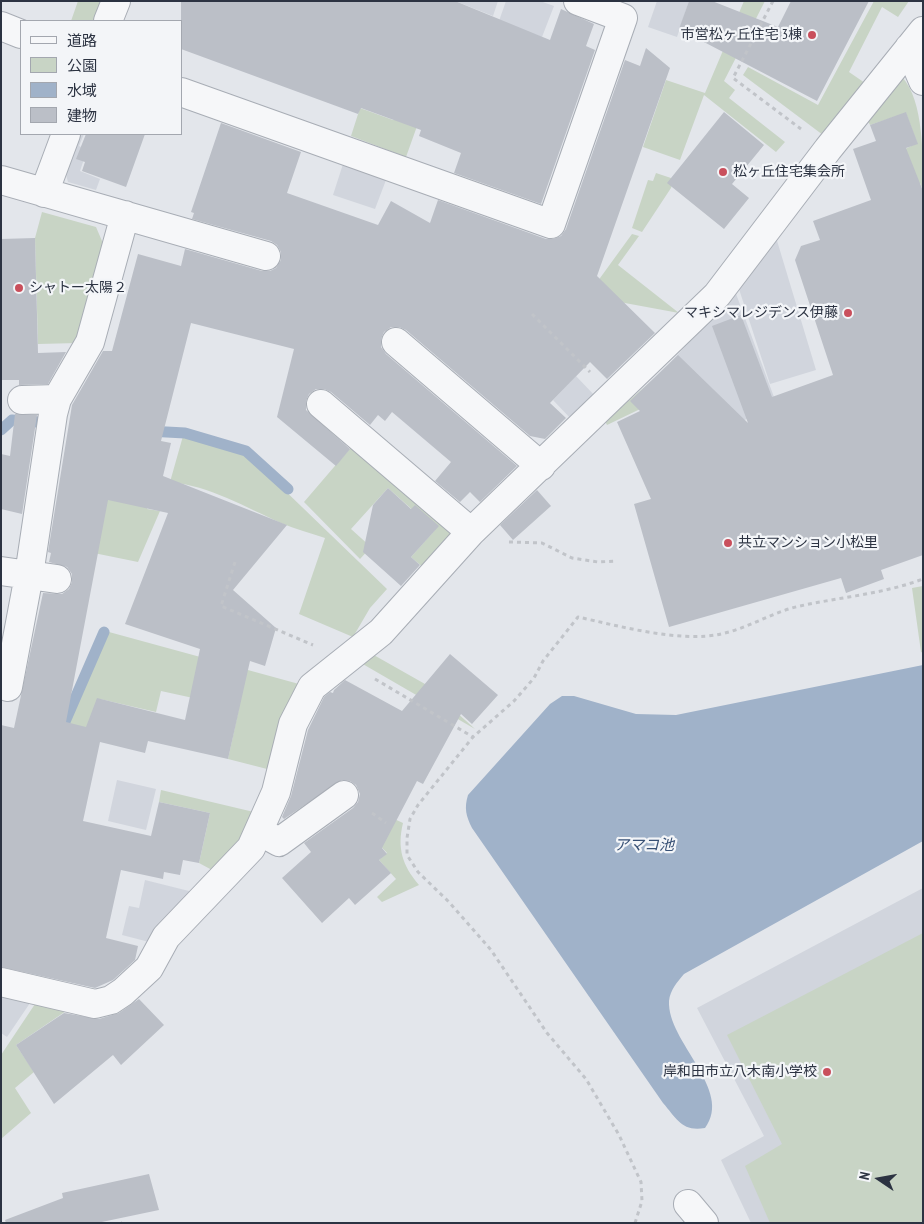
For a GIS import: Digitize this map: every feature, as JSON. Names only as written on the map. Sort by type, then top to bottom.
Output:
[{"type":"street","points":[[108,20],[116,1]]},
{"type":"street","points":[[182,92],[551,224],[629,10],[578,1]]},
{"type":"street","points":[[1,26],[20,34]]},
{"type":"street","points":[[1,982],[95,1004],[111,1000],[123,992],[149,968],[166,937],[251,848],[276,792],[293,724],[312,687],[382,632],[475,529],[717,295],[828,149],[916,40]]},
{"type":"street","points":[[916,40],[923,81]]},
{"type":"street","points":[[44,192],[66,135]]},
{"type":"street","points":[[1,180],[266,256]]},
{"type":"street","points":[[8,687],[29,575],[57,398],[90,342],[125,215]]},
{"type":"street","points":[[396,342],[540,466]]},
{"type":"street","points":[[22,400],[57,398]]},
{"type":"street","points":[[321,404],[475,529]]},
{"type":"street","points":[[1,571],[57,579]]},
{"type":"street","points":[[258,832],[279,842],[344,795]]},
{"type":"path","points":[[773,1],[733,78],[828,149]]},
{"type":"path","points":[[532,314],[614,396]]},
{"type":"path","points":[[475,529],[499,540],[542,543],[572,558],[598,562],[617,560]]},
{"type":"path","points":[[235,562],[221,606],[339,656],[344,661],[473,738]]},
{"type":"path","points":[[634,1223],[642,1201],[641,1182],[620,1135],[586,1079],[536,1018],[491,950],[449,902],[418,872],[407,855],[406,838],[414,812],[473,738],[514,702],[578,617],[650,632],[685,636],[720,634],[799,606],[880,592],[923,579]]},
{"type":"shaded area","points":[[455,1],[498,1],[493,16]]},
{"type":"shaded area","points":[[506,1],[540,1],[554,6],[542,37],[499,21]]},
{"type":"shaded area","points":[[657,1],[689,1],[677,37],[648,27]]},
{"type":"shaded area","points":[[79,135],[84,135],[79,146],[87,150],[80,171],[100,179],[96,190],[68,182],[65,171]]},
{"type":"shaded area","points":[[343,164],[386,180],[375,209],[333,195]]},
{"type":"shaded area","points":[[775,234],[816,370],[770,384],[738,286]]},
{"type":"shaded area","points":[[735,291],[778,408],[699,436],[670,363]]},
{"type":"shaded area","points":[[576,376],[596,397],[572,420],[553,400]]},
{"type":"shaded area","points":[[117,780],[156,789],[146,830],[108,821]]},
{"type":"shaded area","points":[[145,880],[193,892],[153,943],[122,935],[129,906],[139,908]]},
{"type":"shaded area","name":"岸和田市立八木南小学校","points":[[923,888],[923,1223],[751,1223],[721,1160],[764,1136],[697,1008]]},
{"type":"shaded area","points":[[1,991],[32,1000],[7,1037],[1,1033]]},
{"type":"green space","points":[[78,1],[105,1],[98,20],[71,20]]},
{"type":"green space","points":[[744,1],[765,1],[724,81],[735,90],[729,98],[785,142],[776,152],[704,95],[680,160],[643,147],[666,80],[705,93]]},
{"type":"green space","points":[[874,1],[909,1],[898,17],[882,7],[849,72],[865,83],[823,135],[743,75],[748,67],[818,105]]},
{"type":"green space","points":[[902,77],[915,100],[921,130],[923,191],[920,183],[917,183],[905,149],[917,143],[906,113],[870,125],[868,121]]},
{"type":"green space","points":[[360,108],[393,120],[421,115],[406,157],[351,136]]},
{"type":"green space","points":[[656,173],[674,179],[671,188],[642,232],[632,228],[648,180],[653,181]]},
{"type":"green space","points":[[42,212],[96,227],[105,248],[78,343],[38,344],[35,238]]},
{"type":"green space","points":[[632,234],[639,236],[618,265],[679,313],[587,296]]},
{"type":"green space","points":[[654,379],[663,398],[607,425],[605,421]]},
{"type":"green space","points":[[183,436],[227,446],[246,453],[387,589],[370,608],[353,637],[299,614],[325,538],[281,523],[213,493],[185,484],[170,482]]},
{"type":"green space","points":[[352,446],[450,530],[451,543],[426,570],[411,557],[435,530],[388,488],[351,529],[371,547],[360,559],[304,502]]},
{"type":"green space","points":[[109,495],[149,499],[147,509],[160,511],[138,562],[89,552]]},
{"type":"green space","points":[[923,586],[923,653],[921,652],[912,588]]},
{"type":"green space","points":[[109,632],[299,684],[271,770],[228,759],[239,708],[161,691],[156,712],[100,699],[90,739],[59,743]]},
{"type":"green space","points":[[372,654],[425,684],[475,729],[361,663]]},
{"type":"green space","points":[[161,790],[258,813],[245,840],[212,870],[199,863],[210,813],[159,802]]},
{"type":"green space","points":[[390,817],[403,823],[401,832],[402,856],[408,870],[419,885],[382,902],[377,897],[396,879],[379,860],[387,853],[373,838]]},
{"type":"green space","name":"岸和田市立八木南小学校","points":[[923,933],[923,1223],[770,1223],[745,1166],[782,1144],[727,1035]]},
{"type":"green space","points":[[37,1001],[69,1009],[16,1045],[34,1072],[15,1088],[31,1113],[1,1139],[1,1055]]},
{"type":"water","name":"アマコ池","points":[[923,665],[923,841],[684,974],[671,993],[669,1001],[671,1017],[706,1082],[711,1098],[712,1113],[705,1128],[697,1129],[685,1126],[676,1119],[663,1103],[472,828],[466,812],[468,795],[550,704],[562,696],[574,696],[636,714],[676,715]]},
{"type":"building","points":[[181,1],[455,1],[550,40],[561,9],[594,24],[586,46],[595,50],[541,204],[454,173],[461,153],[419,136],[421,130],[361,108],[358,114],[182,49]]},
{"type":"building","name":"市営松ヶ丘住宅 3棟","points":[[689,1],[712,1],[778,27],[791,1],[869,1],[817,101],[679,29]]},
{"type":"building","points":[[646,48],[670,68],[597,276],[655,333],[607,379],[590,362],[550,403],[566,418],[545,439],[530,436],[406,330],[399,327],[391,327],[384,332],[381,339],[381,347],[386,354],[517,466],[480,502],[470,492],[460,502],[435,481],[451,462],[392,412],[385,421],[378,415],[370,425],[331,392],[324,389],[316,389],[309,394],[306,401],[306,410],[350,449],[336,466],[277,417],[294,349],[191,323],[161,441],[171,443],[163,476],[287,525],[233,590],[276,628],[265,666],[250,661],[228,759],[148,741],[145,753],[100,742],[83,821],[151,836],[159,802],[210,813],[199,863],[183,860],[180,875],[164,872],[163,879],[121,870],[106,938],[138,946],[135,960],[113,980],[95,988],[1,967],[1,725],[14,728],[43,593],[62,594],[69,589],[72,582],[72,574],[67,567],[49,562],[51,553],[48,552],[72,405],[103,351],[112,351],[138,254],[181,266],[185,249],[262,271],[270,271],[276,268],[281,260],[281,252],[277,245],[271,241],[192,219],[194,213],[191,212],[221,123],[301,152],[287,193],[378,225],[391,201],[430,223],[438,200],[546,239],[553,239],[561,236],[566,229],[625,60],[640,66]],"holes":[[[108,500],[168,513],[125,624],[200,649],[185,720],[97,698],[86,727],[66,722]]]},
{"type":"building","name":"松ヶ丘住宅集会所","points":[[724,112],[764,145],[732,184],[749,198],[724,229],[667,183]]},
{"type":"building","points":[[906,112],[918,144],[906,148],[923,191],[923,555],[881,570],[884,579],[846,593],[841,578],[669,627],[634,504],[651,499],[617,422],[640,411],[630,401],[678,355],[748,423],[712,326],[741,315],[772,397],[833,375],[795,260],[801,246],[820,240],[813,221],[871,200],[853,149],[876,141],[870,125]]},
{"type":"building","points":[[86,135],[145,135],[126,187],[82,171],[85,162],[76,159]]},
{"type":"building","name":"シャトー太陽２","points":[[35,238],[38,353],[66,352],[48,384],[19,385],[19,380],[1,380],[1,239]]},
{"type":"building","points":[[15,414],[37,415],[22,514],[1,509],[1,454],[10,456]]},
{"type":"building","points":[[388,488],[411,509],[415,505],[439,526],[411,557],[420,565],[401,586],[363,552],[373,505]]},
{"type":"building","points":[[537,490],[551,506],[513,540],[500,525]]},
{"type":"building","points":[[450,654],[498,695],[472,724],[461,714],[423,784],[417,781],[382,848],[387,854],[379,860],[391,873],[355,905],[349,898],[322,923],[282,878],[311,852],[304,843],[353,808],[358,802],[360,794],[356,785],[350,781],[342,780],[284,819],[282,817],[291,796],[308,730],[324,697],[330,692],[333,693],[345,680],[402,711]]},
{"type":"building","points":[[139,999],[164,1025],[121,1065],[113,1055],[54,1104],[16,1045],[64,1013],[99,1019],[119,1013]]},
{"type":"building","points":[[149,1174],[159,1210],[97,1223],[6,1223],[5,1220],[63,1198],[62,1193]]},
{"type":"waterway","points":[[1,430],[12,420],[37,422]]},
{"type":"waterway","points":[[148,431],[185,433],[246,451],[288,489]]},
{"type":"waterway","points":[[60,733],[104,632]]},
{"type":"place","name":"市営松ヶ丘住宅 3棟","points":[[812,35]]},
{"type":"place","name":"松ヶ丘住宅集会所","points":[[723,172]]},
{"type":"place","name":"シャトー太陽２","points":[[19,288]]},
{"type":"place","name":"マキシマレジデンス伊藤","points":[[848,313]]},
{"type":"place","name":"共立マンション小松里","points":[[728,543]]},
{"type":"place","name":"岸和田市立八木南小学校","points":[[827,1072]]}]
